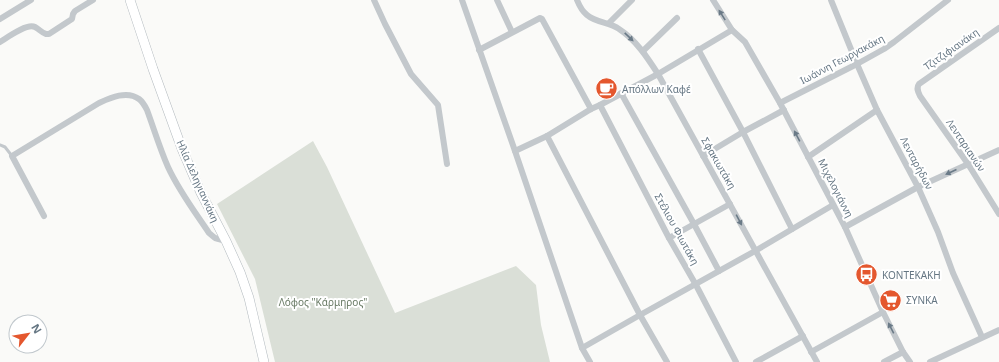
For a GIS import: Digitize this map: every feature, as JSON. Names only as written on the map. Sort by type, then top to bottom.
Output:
[{"type":"street","points":[[0,19],[31,0]]},
{"type":"street","points":[[0,42],[30,26],[35,26],[46,34],[49,34],[72,19],[75,11],[93,0]]},
{"type":"street","name":"Ηλία Δεληγιαννάκη","points":[[130,0],[182,149],[201,193],[240,272],[249,298],[264,362]]},
{"type":"street","points":[[374,0],[411,74],[438,105],[447,164]]},
{"type":"street","points":[[462,0],[582,348],[590,362]]},
{"type":"street","points":[[497,0],[512,32]]},
{"type":"street","name":"Σφακιωτάκη","points":[[576,0],[588,16],[596,20],[609,23],[618,28],[643,51],[658,74],[817,362]]},
{"type":"street","points":[[609,23],[632,0]]},
{"type":"street","name":"Μιχελογιάννη","points":[[713,0],[732,30],[745,42],[784,110],[844,227],[883,312],[903,352],[910,362]]},
{"type":"street","name":"Λενταρήδων","points":[[831,0],[877,110],[918,187],[938,232],[953,273],[982,337]]},
{"type":"street","points":[[936,0],[939,6]]},
{"type":"street","name":"Ιωάννη Γεωργακάκη","points":[[780,103],[884,49],[948,0]]},
{"type":"street","points":[[479,50],[540,18],[542,19],[591,109]]},
{"type":"street","points":[[643,51],[676,18]]},
{"type":"street","name":"Τζιτζιφιανάκη","points":[[917,88],[919,84],[999,28]]},
{"type":"street","points":[[515,152],[547,136],[591,109],[658,74],[732,30]]},
{"type":"street","points":[[698,50],[743,132],[792,229]]},
{"type":"street","name":"Λενταριανών","points":[[917,88],[920,96],[968,164],[999,214]]},
{"type":"street","points":[[621,93],[719,271]]},
{"type":"street","points":[[44,216],[12,156],[99,103],[117,96],[132,96],[139,99],[144,104],[169,168],[178,185],[209,233],[215,238],[226,241]]},
{"type":"street","name":"Στέλιου Φιωτάκη","points":[[600,105],[736,362]]},
{"type":"street","points":[[703,156],[784,110]]},
{"type":"street","points":[[808,157],[877,110]]},
{"type":"street","points":[[547,136],[640,315],[667,362]]},
{"type":"street","points":[[844,227],[918,187],[999,150]]},
{"type":"street","points":[[670,238],[730,204]]},
{"type":"street","points":[[582,348],[696,285],[833,205]]},
{"type":"street","points":[[811,352],[883,312]]},
{"type":"street","points":[[930,362],[999,330]]},
{"type":"street","points":[[756,362],[803,336]]},
{"type":"street","points":[[884,362],[903,352]]},
{"type":"lane","points":[[0,145],[5,147],[12,156]]},
{"type":"green space","name":"Λόφος \"Κάρμηρος\"","points":[[313,141],[327,167],[395,313],[516,266],[536,285],[541,325],[550,362],[275,362],[255,279],[217,204]]},
{"type":"place","name":"Απόλλων Καφέ","points":[[607,89]]},
{"type":"place","name":"ΚΟΝΤΕΚΑΚΗ","points":[[867,275]]},
{"type":"place","name":"ΣΥΝΚΑ","points":[[890,300]]}]
